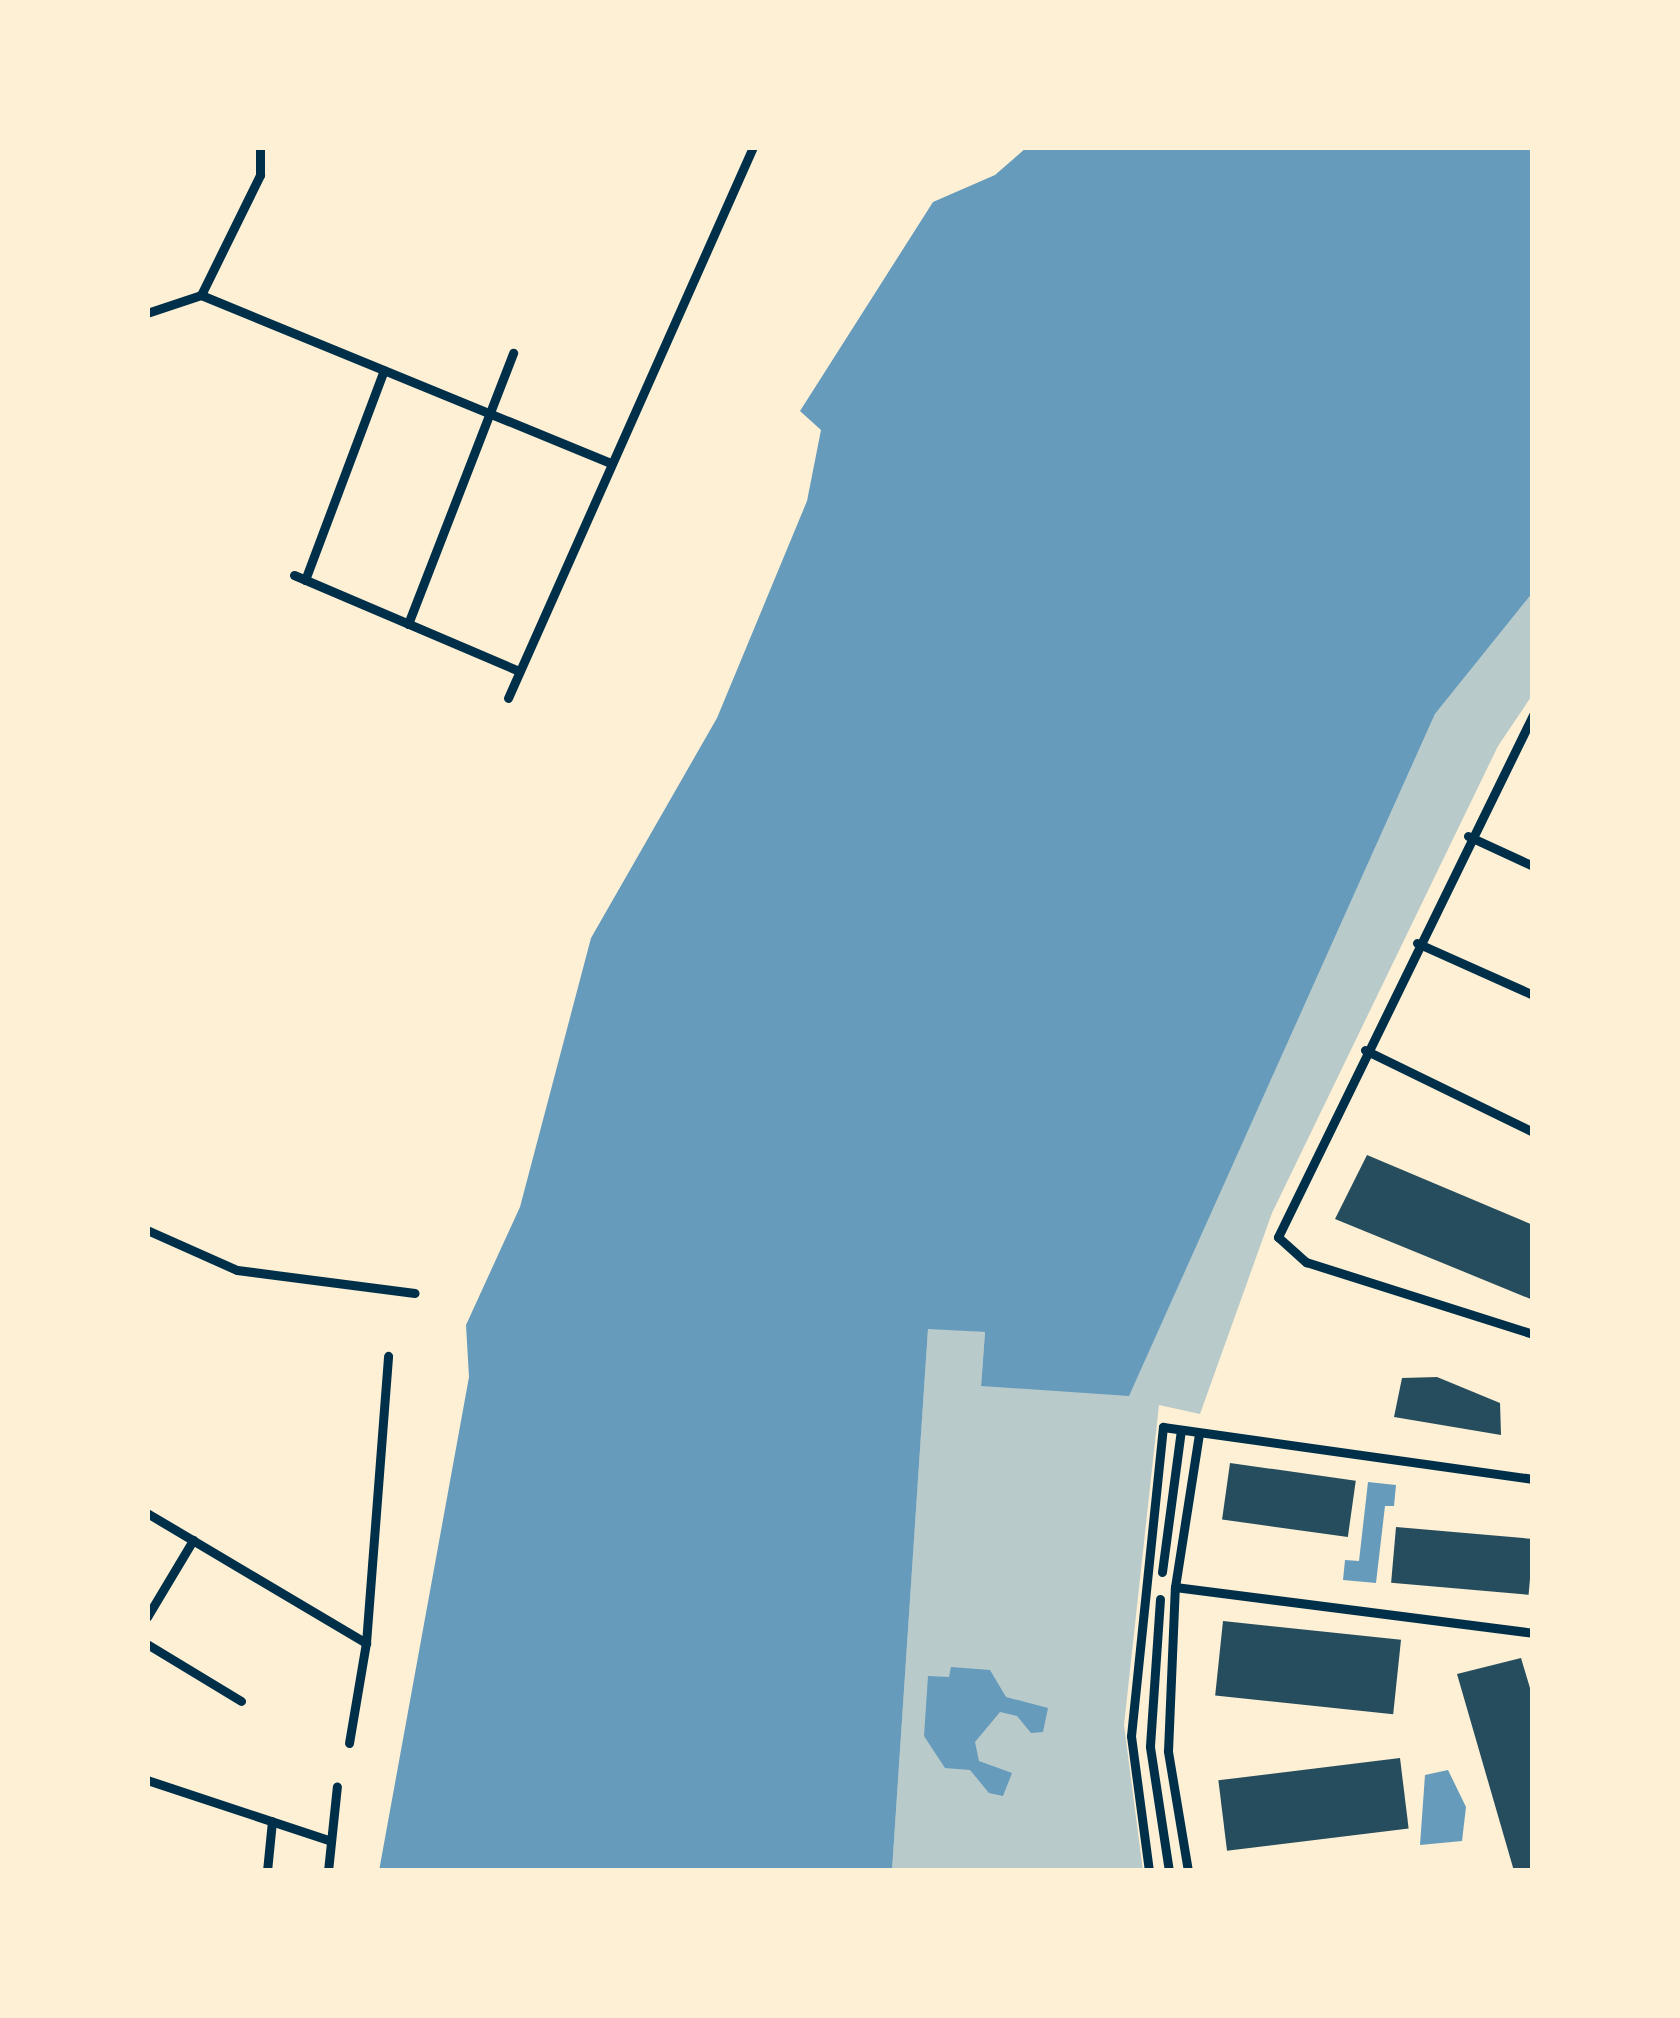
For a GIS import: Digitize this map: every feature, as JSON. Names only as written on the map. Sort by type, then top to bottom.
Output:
[{"type":"street","points":[[201,296],[260,175],[260,147]]},
{"type":"street","points":[[508,698],[753,147]]},
{"type":"street","points":[[147,313],[201,296],[610,463]]},
{"type":"street","points":[[408,624],[513,353]]},
{"type":"street","points":[[384,370],[300,578],[519,671]]},
{"type":"street","points":[[1533,715],[1468,836],[1278,1238],[1306,1262],[1533,1334]]},
{"type":"street","points":[[1468,836],[1533,866]]},
{"type":"street","points":[[1417,943],[1533,995]]},
{"type":"street","points":[[1365,1050],[1533,1132]]},
{"type":"street","points":[[147,1230],[238,1270],[415,1293]]},
{"type":"street","points":[[349,1743],[366,1643],[388,1356]]},
{"type":"street","points":[[1149,1871],[1130,1736],[1163,1427],[1533,1479]]},
{"type":"street","points":[[1147,1583],[1162,1571],[1181,1430]]},
{"type":"street","points":[[1188,1871],[1168,1751],[1174,1586],[1199,1432]]},
{"type":"street","points":[[147,1514],[366,1643]]},
{"type":"street","points":[[147,1617],[193,1540]]},
{"type":"street","points":[[1162,1571],[1174,1586],[1533,1633]]},
{"type":"street","points":[[1147,1583],[1160,1599],[1150,1747],[1169,1871]]},
{"type":"street","points":[[1160,1599],[1174,1586]]},
{"type":"street","points":[[147,1644],[241,1701]]},
{"type":"street","points":[[147,1780],[328,1840]]},
{"type":"street","points":[[328,1871],[337,1786]]},
{"type":"street","points":[[267,1871],[272,1821]]},
{"type":"shaded area","points":[[1532,593],[1533,694],[1498,746],[1272,1213],[1200,1414],[1159,1405],[1124,1725],[1143,1871],[892,1871],[928,1328],[985,1332],[981,1385],[1129,1395],[1435,714]]},
{"type":"water","points":[[1027,147],[1533,147],[1533,592],[1435,714],[1129,1396],[981,1386],[985,1332],[928,1329],[892,1871],[379,1871],[469,1377],[466,1325],[520,1207],[591,938],[717,718],[807,501],[821,430],[800,411],[933,202],[995,175]]},
{"type":"water","points":[[1368,1482],[1396,1485],[1394,1506],[1385,1506],[1376,1583],[1343,1580],[1345,1560],[1359,1561]]},
{"type":"water","points":[[951,1667],[990,1670],[1006,1697],[1048,1708],[1043,1732],[1031,1733],[1017,1716],[1000,1712],[975,1742],[979,1761],[1012,1773],[1003,1796],[989,1793],[970,1770],[945,1768],[924,1736],[928,1676],[949,1677]]},
{"type":"water","points":[[1448,1770],[1466,1807],[1462,1841],[1420,1845],[1425,1775]]},
{"type":"building","points":[[1367,1155],[1533,1225],[1533,1300],[1335,1219]]},
{"type":"building","points":[[1437,1377],[1500,1403],[1501,1435],[1394,1417],[1402,1378]]},
{"type":"building","points":[[1230,1463],[1356,1481],[1348,1537],[1222,1519]]},
{"type":"building","points":[[1396,1527],[1533,1539],[1529,1595],[1391,1583]]},
{"type":"building","points":[[1223,1621],[1401,1640],[1393,1714],[1215,1696]]},
{"type":"building","points":[[1521,1658],[1533,1698],[1530,1871],[1514,1871],[1457,1674]]},
{"type":"building","points":[[1400,1758],[1409,1828],[1227,1851],[1218,1780]]}]
